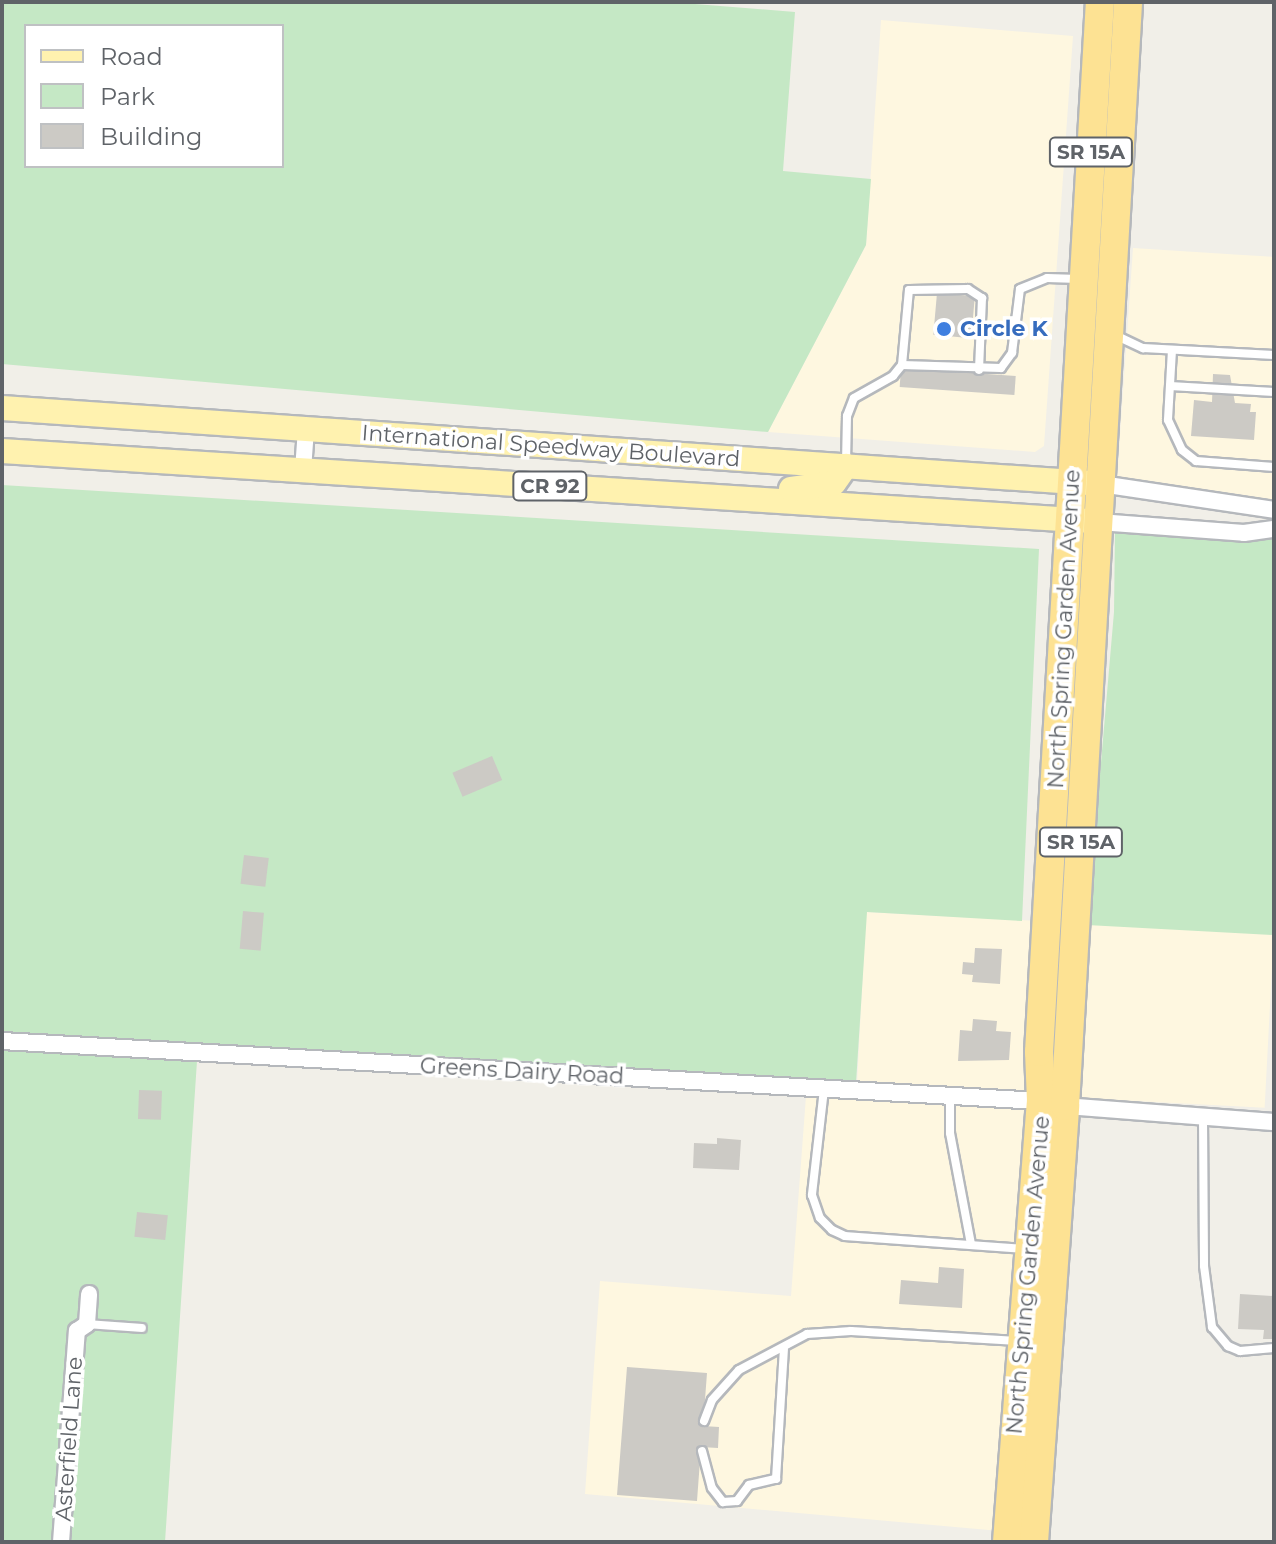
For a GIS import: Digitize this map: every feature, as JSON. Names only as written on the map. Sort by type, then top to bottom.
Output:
[{"type":"highway","name":"North Spring Garden Avenue","points":[[1034,1542],[1061,1162],[1050,1084],[1039,1052],[1100,2]]},
{"type":"highway","name":"North Spring Garden Avenue","points":[[1007,1542],[1030,1249],[1053,1104],[1099,522],[1128,2]]},
{"type":"highway","points":[[1097,58],[1122,105]]},
{"type":"main road","name":"International Speedway Boulevard","points":[[2,408],[1101,484]]},
{"type":"main road","name":"International Speedway Boulevard","points":[[2,451],[1099,522]]},
{"type":"main road","points":[[633,492],[819,488],[834,483],[846,466]]},
{"type":"street","points":[[303,470],[306,429]]},
{"type":"street","points":[[1101,484],[1274,510]]},
{"type":"street","points":[[1099,522],[1244,533],[1274,529]]},
{"type":"street","name":"Greens Dairy Road","points":[[2,1041],[950,1096],[1274,1122]]},
{"type":"street","name":"Asterfield Lane","points":[[61,1542],[77,1331],[87,1324],[89,1294]]},
{"type":"lane","points":[[902,365],[979,370],[1007,363],[1020,289],[1047,278],[1084,279]]},
{"type":"lane","points":[[846,466],[847,416],[854,398],[893,376],[902,365],[909,290],[916,287],[979,292],[983,309],[979,370]]},
{"type":"lane","points":[[1110,331],[1143,348],[1274,355]]},
{"type":"lane","points":[[1172,350],[1170,386],[1173,438],[1196,461],[1274,467]]},
{"type":"lane","points":[[1170,386],[1274,392]]},
{"type":"lane","points":[[824,1089],[812,1195],[820,1218],[845,1236],[1030,1249]]},
{"type":"lane","points":[[950,1096],[950,1133],[971,1244]]},
{"type":"lane","points":[[1203,1117],[1204,1266],[1212,1327],[1240,1351],[1274,1348]]},
{"type":"lane","points":[[87,1324],[142,1328]]},
{"type":"lane","points":[[704,1421],[712,1400],[739,1370],[784,1349],[807,1334],[851,1331],[1022,1341]]},
{"type":"lane","points":[[702,1451],[712,1488],[723,1502],[737,1501],[749,1485],[776,1479],[784,1349]]},
{"type":"shaded area","points":[[881,20],[1073,36],[1044,446],[1035,452],[768,432],[866,245]]},
{"type":"shaded area","points":[[1133,248],[1274,257],[1274,502],[1117,478]]},
{"type":"shaded area","points":[[866,912],[1039,921],[1030,1092],[857,1083]]},
{"type":"shaded area","points":[[1083,924],[1274,934],[1265,1108],[1074,1098]]},
{"type":"shaded area","points":[[806,1096],[1033,1109],[1000,1531],[585,1494],[600,1281],[791,1296]]},
{"type":"green space","points":[[2,2],[670,2],[795,12],[783,171],[871,179],[866,245],[768,432],[2,364]]},
{"type":"green space","points":[[2,485],[1039,549],[1022,921],[867,912],[856,1083],[2,1033]]},
{"type":"green space","points":[[1115,531],[1243,541],[1274,537],[1274,935],[1087,925],[1114,612]]},
{"type":"green space","points":[[2,1049],[197,1061],[165,1542],[69,1542],[84,1336],[94,1325],[97,1287],[84,1285],[54,1542],[2,1542]]},
{"type":"building","points":[[937,293],[975,296],[971,338],[933,335]]},
{"type":"building","name":"Circle K","points":[[901,368],[1016,376],[1014,395],[900,387]]},
{"type":"building","points":[[1213,374],[1230,375],[1235,403],[1251,404],[1250,412],[1256,412],[1254,440],[1191,436],[1194,400],[1212,402]]},
{"type":"building","points":[[492,756],[502,780],[463,797],[452,773]]},
{"type":"building","points":[[244,855],[269,858],[265,887],[240,884]]},
{"type":"building","points":[[243,911],[264,913],[261,951],[240,949]]},
{"type":"building","points":[[975,948],[1002,949],[1000,984],[972,982],[973,975],[962,974],[963,962],[974,963]]},
{"type":"building","points":[[973,1019],[997,1021],[996,1031],[1011,1032],[1009,1060],[958,1061],[960,1030],[972,1031]]},
{"type":"building","points":[[139,1090],[162,1091],[161,1120],[138,1119]]},
{"type":"building","points":[[717,1138],[741,1140],[739,1170],[693,1168],[694,1143],[717,1144]]},
{"type":"building","points":[[137,1212],[168,1215],[165,1240],[134,1237]]},
{"type":"building","points":[[939,1267],[964,1269],[962,1308],[899,1304],[901,1280],[938,1283]]},
{"type":"building","points":[[1240,1294],[1274,1296],[1274,1339],[1263,1339],[1264,1330],[1238,1329]]},
{"type":"building","points":[[627,1367],[707,1373],[703,1426],[719,1427],[718,1448],[701,1447],[697,1501],[617,1495]]},
{"type":"place","name":"Circle K","points":[[944,329]]}]
